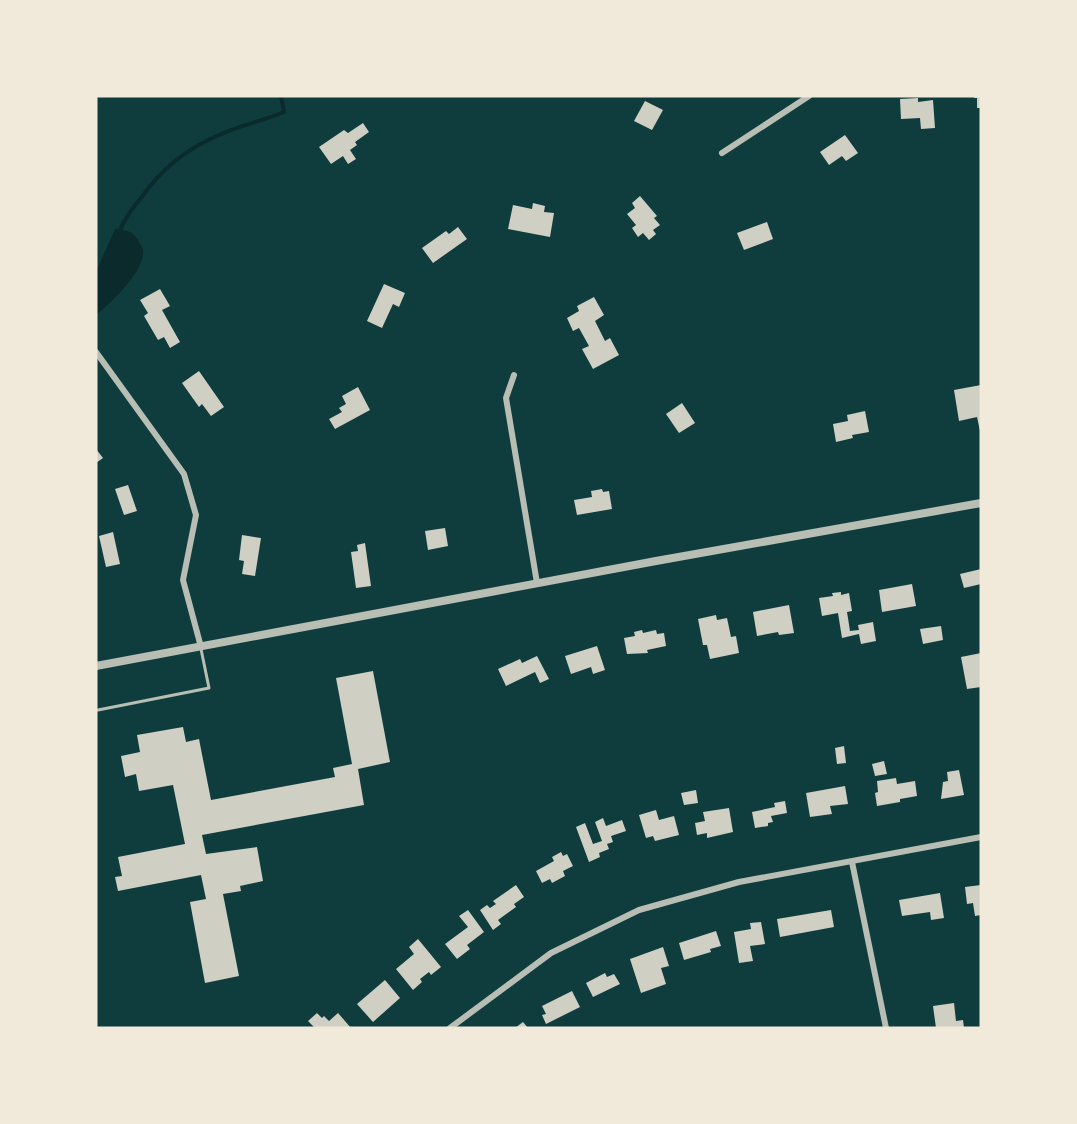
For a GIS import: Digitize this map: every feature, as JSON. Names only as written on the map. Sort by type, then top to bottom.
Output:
[{"type":"street","points":[[722,153],[809,96]]},
{"type":"street","points":[[96,352],[184,474],[195,515],[183,580],[201,647]]},
{"type":"street","points":[[514,375],[506,398],[537,583]]},
{"type":"street","points":[[96,666],[981,503]]},
{"type":"street","points":[[450,1028],[550,953],[639,909],[739,882],[981,837]]},
{"type":"street","points":[[852,862],[886,1028]]},
{"type":"lane","points":[[98,710],[209,688],[201,647]]},
{"type":"water","points":[[115,229],[135,235],[143,249],[142,258],[139,267],[126,286],[96,315],[96,272]]},
{"type":"building","points":[[974,96],[981,96],[981,108],[977,108],[977,98]]},
{"type":"building","points":[[918,98],[918,102],[933,100],[935,128],[921,129],[920,118],[901,119],[900,99]]},
{"type":"building","points":[[645,101],[663,110],[652,130],[634,121]]},
{"type":"building","points":[[363,123],[369,132],[355,142],[357,145],[350,150],[356,159],[348,164],[343,156],[331,164],[319,147],[344,130],[348,133]]},
{"type":"building","points":[[845,135],[858,153],[846,161],[842,156],[829,165],[820,152]]},
{"type":"building","points":[[640,196],[657,216],[654,218],[660,225],[653,230],[656,234],[649,240],[643,233],[638,237],[632,228],[636,225],[627,214],[635,208],[632,203]]},
{"type":"building","points":[[533,203],[545,206],[544,212],[554,213],[550,237],[508,229],[513,205],[532,209]]},
{"type":"building","points":[[767,222],[773,239],[744,250],[737,233]]},
{"type":"building","points":[[458,227],[467,239],[433,263],[422,248],[446,231],[449,234]]},
{"type":"building","points":[[384,284],[405,293],[399,307],[393,304],[382,328],[367,321]]},
{"type":"building","points":[[160,289],[170,306],[162,310],[180,342],[170,348],[164,337],[158,340],[144,316],[148,313],[140,300]]},
{"type":"building","points":[[594,297],[604,315],[595,321],[605,341],[610,338],[619,355],[593,369],[582,349],[589,346],[579,328],[573,331],[567,318],[579,311],[577,306]]},
{"type":"building","points":[[199,371],[224,407],[211,416],[202,404],[199,407],[182,383]]},
{"type":"building","points":[[981,385],[980,431],[977,417],[959,421],[954,390]]},
{"type":"building","points":[[358,387],[370,410],[335,429],[329,419],[342,412],[339,408],[346,404],[342,396]]},
{"type":"building","points":[[682,403],[695,423],[679,433],[666,414]]},
{"type":"building","points":[[865,411],[869,432],[852,435],[853,438],[836,442],[833,424],[848,421],[847,415]]},
{"type":"building","points":[[96,449],[103,458],[96,463]]},
{"type":"building","points":[[128,485],[137,511],[124,515],[115,489]]},
{"type":"building","points":[[602,489],[603,492],[609,491],[612,509],[577,515],[574,500],[592,497],[591,491]]},
{"type":"building","points":[[445,528],[448,546],[428,550],[425,531]]},
{"type":"building","points":[[113,532],[120,564],[106,567],[99,536]]},
{"type":"building","points":[[242,535],[261,538],[255,576],[242,574],[244,561],[239,560]]},
{"type":"building","points":[[365,543],[371,586],[356,588],[351,552],[358,551],[357,545]]},
{"type":"building","points":[[981,569],[981,584],[964,588],[960,574]]},
{"type":"building","points":[[912,584],[916,606],[882,612],[879,590]]},
{"type":"building","points":[[841,592],[841,595],[849,593],[852,611],[847,612],[850,631],[859,630],[858,625],[873,622],[876,641],[861,644],[859,634],[842,638],[838,613],[822,616],[819,598]]},
{"type":"building","points":[[789,605],[794,633],[779,635],[778,632],[757,636],[753,612]]},
{"type":"building","points":[[716,615],[717,620],[727,618],[731,637],[736,636],[739,653],[710,659],[707,645],[703,645],[698,619]]},
{"type":"building","points":[[941,626],[943,640],[923,644],[920,629]]},
{"type":"building","points":[[642,630],[643,633],[656,630],[657,634],[664,633],[666,646],[647,650],[648,653],[627,654],[624,638],[635,636],[634,632]]},
{"type":"building","points":[[597,646],[605,670],[593,674],[591,667],[571,674],[565,656]]},
{"type":"building","points":[[981,653],[981,687],[967,689],[961,657]]},
{"type":"building","points":[[537,656],[549,679],[540,683],[535,672],[506,686],[498,669],[520,659],[522,663]]},
{"type":"building","points":[[373,671],[390,762],[358,769],[364,805],[202,835],[206,854],[257,847],[263,881],[240,886],[241,891],[223,894],[239,976],[205,983],[190,902],[206,899],[201,875],[118,891],[115,877],[122,876],[118,857],[185,844],[173,785],[139,791],[136,774],[125,777],[121,756],[140,752],[137,735],[183,727],[186,742],[199,739],[211,800],[335,777],[333,768],[352,764],[336,678]]},
{"type":"building","points":[[844,746],[846,763],[837,764],[835,748]]},
{"type":"building","points":[[884,761],[887,774],[875,776],[872,764]]},
{"type":"building","points":[[959,770],[964,795],[941,799],[943,782],[948,781],[947,772]]},
{"type":"building","points":[[896,778],[897,784],[915,781],[917,796],[877,806],[875,793],[878,792],[877,781]]},
{"type":"building","points":[[845,786],[848,804],[830,806],[832,814],[810,817],[806,793]]},
{"type":"building","points":[[696,790],[698,803],[684,805],[681,793]]},
{"type":"building","points":[[785,801],[787,813],[771,816],[773,822],[768,823],[768,826],[755,828],[752,812],[775,807],[774,803]]},
{"type":"building","points":[[729,808],[733,832],[707,838],[707,833],[697,835],[695,823],[705,821],[703,812]]},
{"type":"building","points":[[656,810],[659,820],[674,816],[679,835],[655,841],[653,836],[646,838],[639,815]]},
{"type":"building","points":[[603,818],[606,826],[622,820],[626,831],[611,836],[613,842],[607,844],[609,849],[599,853],[600,857],[589,862],[576,827],[585,823],[593,844],[602,841],[595,822]]},
{"type":"building","points":[[561,852],[563,856],[567,854],[573,866],[563,871],[565,876],[552,883],[550,879],[542,883],[536,871],[554,861],[552,857]]},
{"type":"building","points":[[516,885],[524,897],[514,904],[516,907],[498,920],[501,924],[493,930],[480,910],[487,905],[490,908],[496,904],[493,901]]},
{"type":"building","points":[[981,885],[981,915],[975,916],[973,903],[967,904],[965,887]]},
{"type":"building","points":[[940,893],[944,918],[931,920],[930,912],[902,916],[899,900]]},
{"type":"building","points":[[468,910],[484,932],[467,945],[470,949],[457,959],[445,944],[468,927],[459,916]]},
{"type":"building","points":[[831,910],[834,927],[780,937],[777,919]]},
{"type":"building","points":[[761,922],[765,944],[750,946],[753,961],[739,963],[734,932],[751,929],[750,923]]},
{"type":"building","points":[[716,931],[721,946],[710,949],[711,952],[684,960],[679,943]]},
{"type":"building","points":[[418,939],[441,967],[431,975],[429,972],[420,979],[422,982],[413,990],[396,969],[414,954],[409,947]]},
{"type":"building","points":[[663,947],[669,966],[661,968],[666,984],[641,993],[630,959]]},
{"type":"building","points":[[605,973],[607,977],[614,974],[620,984],[593,997],[586,983]]},
{"type":"building","points":[[385,980],[400,998],[373,1022],[357,1004]]},
{"type":"building","points":[[572,991],[580,1007],[546,1024],[542,1015],[546,1014],[542,1006]]},
{"type":"building","points":[[954,1003],[956,1021],[963,1020],[964,1028],[936,1028],[933,1006]]},
{"type":"building","points":[[317,1013],[329,1021],[338,1013],[351,1028],[315,1028],[308,1021]]},
{"type":"building","points":[[523,1022],[528,1028],[515,1028]]},
{"type":"waterway","points":[[119,233],[128,214],[157,178],[175,161],[185,153],[219,135],[284,112],[281,96]]}]
